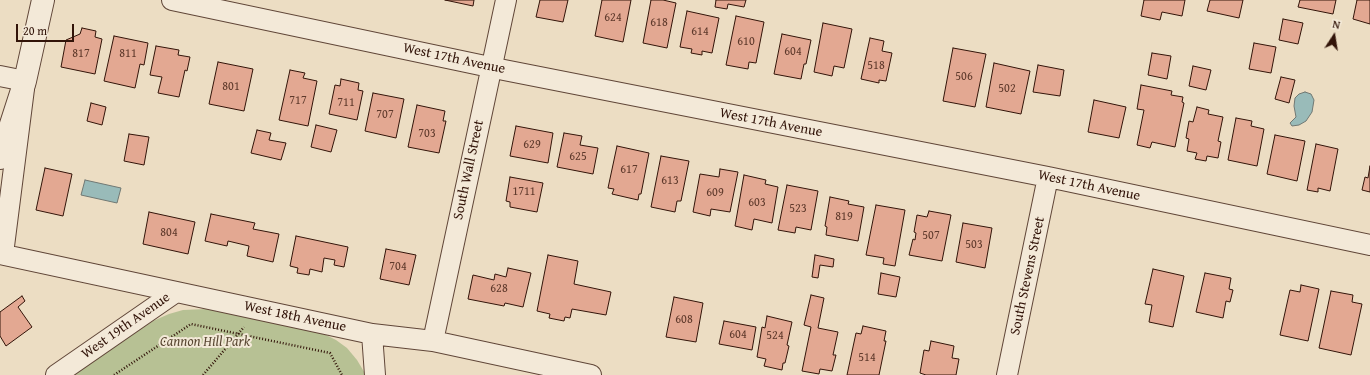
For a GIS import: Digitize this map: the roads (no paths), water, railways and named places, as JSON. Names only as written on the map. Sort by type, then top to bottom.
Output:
[{"type":"street","points":[[1,254],[25,81],[43,0]]},
{"type":"street","name":"West 17th Avenue","points":[[172,0],[491,67],[1048,177],[1370,245]]},
{"type":"street","name":"South Wall Street","points":[[433,341],[506,0]]},
{"type":"street","points":[[0,76],[25,81]]},
{"type":"street","points":[[0,158],[25,81]]},
{"type":"street","name":"South Stevens Street","points":[[1008,375],[1048,177]]},
{"type":"street","name":"West 18th Avenue","points":[[1,254],[372,334],[433,341],[591,375]]},
{"type":"street","name":"West 19th Avenue","points":[[56,375],[176,292]]},
{"type":"street","points":[[372,334],[375,375]]},
{"type":"water","points":[[1305,92],[1311,94],[1314,100],[1312,112],[1306,121],[1299,125],[1292,126],[1290,123],[1296,117],[1294,106],[1295,98],[1299,94]]},
{"type":"water","points":[[85,180],[121,188],[117,203],[81,195]]},
{"type":"park label","name":"Cannon Hill Park","points":[[205,342]]}]
